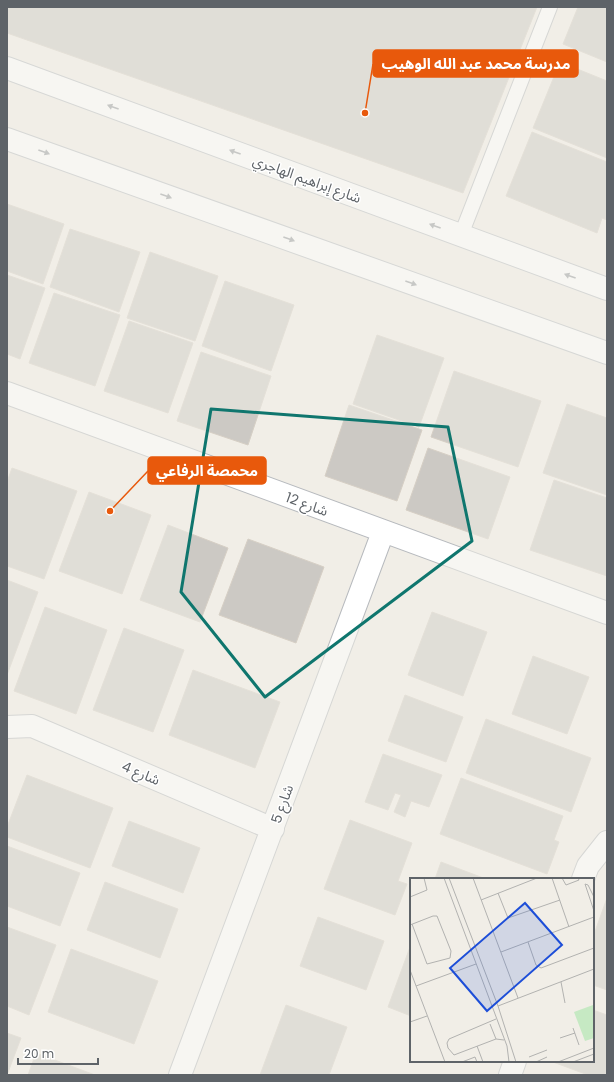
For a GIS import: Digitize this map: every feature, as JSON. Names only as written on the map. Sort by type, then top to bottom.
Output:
[{"type":"street","name":"شارع إبراهيم الهاجري","points":[[7,68],[607,289]]},
{"type":"street","points":[[7,139],[607,353]]},
{"type":"street","name":"شارع 12","points":[[7,394],[607,613]]},
{"type":"street","name":"شارع 5","points":[[180,1075],[383,532]]},
{"type":"street","name":"شارع 4","points":[[7,727],[32,726],[273,829]]},
{"type":"street","points":[[583,878],[588,866],[607,842]]},
{"type":"street","points":[[510,1075],[515,1062]]},
{"type":"lane","points":[[461,235],[550,7]]},
{"type":"highlighted area","points":[[211,409],[448,427],[472,541],[265,697],[181,592]]},
{"type":"building","points":[[7,7],[537,7],[463,193],[7,33]]},
{"type":"building","points":[[578,7],[607,7],[607,62],[563,44]]},
{"type":"building","points":[[560,62],[607,81],[607,158],[533,128]]},
{"type":"building","points":[[532,132],[607,162],[607,220],[602,218],[597,233],[506,196]]},
{"type":"building","points":[[7,204],[64,224],[43,284],[7,271]]},
{"type":"building","points":[[70,229],[140,252],[119,312],[50,287]]},
{"type":"building","points":[[150,252],[218,276],[195,341],[127,318]]},
{"type":"building","points":[[7,275],[45,288],[20,359],[7,354]]},
{"type":"building","points":[[225,281],[294,305],[271,371],[202,346]]},
{"type":"building","points":[[54,293],[120,315],[95,386],[29,363]]},
{"type":"building","points":[[129,321],[193,343],[168,413],[104,391]]},
{"type":"building","points":[[377,335],[444,358],[419,427],[353,404]]},
{"type":"building","points":[[201,352],[271,376],[248,445],[177,421]]},
{"type":"building","points":[[454,371],[541,401],[518,467],[431,437]]},
{"type":"building","points":[[567,404],[607,418],[607,495],[543,473]]},
{"type":"building","points":[[349,405],[422,430],[397,501],[325,476]]},
{"type":"building","points":[[428,448],[510,477],[488,539],[406,510]]},
{"type":"building","points":[[12,468],[77,491],[44,579],[7,566],[7,482]]},
{"type":"building","points":[[554,480],[607,498],[607,576],[530,550]]},
{"type":"building","points":[[89,492],[151,515],[122,594],[59,571]]},
{"type":"building","points":[[168,525],[228,548],[200,622],[140,600]]},
{"type":"building","points":[[248,539],[324,567],[296,643],[219,615]]},
{"type":"building","points":[[7,580],[38,592],[7,675]]},
{"type":"building","points":[[45,607],[107,630],[76,714],[14,691]]},
{"type":"building","points":[[432,612],[487,632],[463,696],[408,675]]},
{"type":"building","points":[[124,628],[184,650],[153,732],[93,710]]},
{"type":"building","points":[[533,656],[589,677],[567,734],[512,714]]},
{"type":"building","points":[[193,670],[280,702],[255,768],[169,735]]},
{"type":"building","points":[[405,695],[463,717],[446,762],[388,741]]},
{"type":"building","points":[[486,719],[591,758],[571,812],[466,773]]},
{"type":"building","points":[[383,754],[442,775],[429,807],[411,801],[405,817],[394,812],[401,795],[395,793],[388,810],[365,802]]},
{"type":"building","points":[[27,775],[113,808],[90,868],[7,837],[7,827]]},
{"type":"building","points":[[461,778],[563,816],[554,840],[559,842],[547,874],[440,834]]},
{"type":"building","points":[[350,820],[412,843],[398,881],[407,884],[395,915],[324,889]]},
{"type":"building","points":[[129,821],[200,848],[183,893],[112,866]]},
{"type":"building","points":[[7,846],[80,873],[60,926],[7,906]]},
{"type":"building","points":[[441,862],[483,878],[435,878]]},
{"type":"building","points":[[105,882],[178,909],[160,958],[87,930]]},
{"type":"building","points":[[607,898],[607,990],[594,985],[594,934]]},
{"type":"building","points":[[318,917],[384,941],[366,990],[300,966]]},
{"type":"building","points":[[7,927],[56,945],[29,1015],[7,1006]]},
{"type":"building","points":[[410,947],[410,1016],[388,1007]]},
{"type":"building","points":[[71,949],[158,981],[134,1044],[48,1012]]},
{"type":"building","points":[[286,1005],[347,1027],[329,1075],[260,1075]]},
{"type":"building","points":[[594,1010],[607,1015],[607,1075],[588,1075],[553,1062],[594,1062]]},
{"type":"building","points":[[7,1033],[21,1038],[7,1075]]},
{"type":"building","points":[[36,1053],[95,1075],[28,1075]]},
{"type":"place","name":"مدرسة محمد عبد الله الوهيب","points":[[365,113]]},
{"type":"place","name":"محمصة الرفاعي","points":[[110,511]]}]
